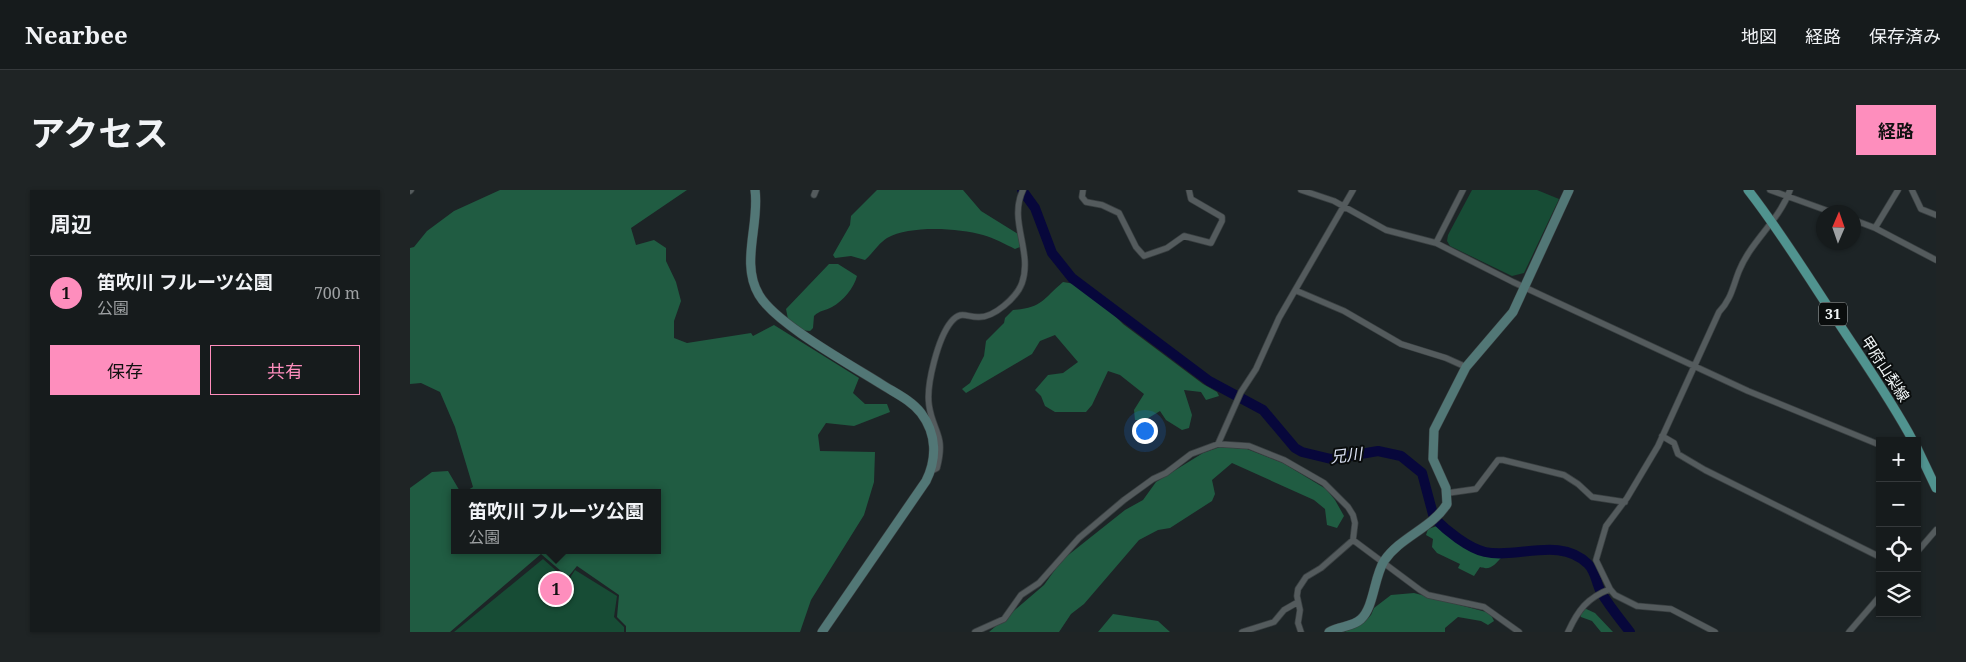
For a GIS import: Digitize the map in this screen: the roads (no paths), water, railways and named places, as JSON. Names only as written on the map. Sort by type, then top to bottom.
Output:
[{"type":"main road","name":"甲府山梨線","points":[[1748,190],[1772,223],[1901,418],[1911,437]]},
{"type":"main road","points":[[1921,456],[1932,470],[1936,488]]},
{"type":"street","points":[[755,190],[751,260],[752,280],[763,302],[788,324],[916,407],[932,434],[934,446],[931,470],[822,632]]},
{"type":"street","points":[[1083,190],[1082,197],[1086,202],[1119,213],[1136,248],[1144,256],[1167,248],[1184,236],[1211,243],[1222,221],[1222,217],[1191,199],[1189,190]]},
{"type":"street","points":[[1301,190],[1344,206],[1386,230],[1402,232],[1436,243],[1480,266],[1787,408],[1876,443]]},
{"type":"street","points":[[1218,444],[1241,392],[1256,370],[1280,318],[1353,190]]},
{"type":"street","points":[[1436,243],[1462,193],[1456,190]]},
{"type":"street","points":[[1329,632],[1362,618],[1369,607],[1376,578],[1384,562],[1399,545],[1442,511],[1448,504],[1448,493],[1433,459],[1433,436],[1466,367],[1513,312],[1569,190]]},
{"type":"street","points":[[1770,190],[1816,207]]},
{"type":"street","points":[[1716,632],[1671,609],[1637,606],[1616,595],[1608,590],[1596,560],[1606,526],[1625,502],[1662,436],[1719,312],[1726,306],[1736,284],[1738,272],[1757,240],[1772,223],[1788,197],[1790,190]]},
{"type":"street","points":[[1875,228],[1898,190]]},
{"type":"street","points":[[1912,190],[1922,209],[1936,215]]},
{"type":"street","points":[[931,470],[937,468],[941,452],[940,438],[929,405],[938,344],[951,322],[958,316],[965,314],[979,317],[994,312],[1020,289],[1026,253],[1018,223],[1022,192]]},
{"type":"street","points":[[1861,223],[1936,260]]},
{"type":"street","points":[[1297,291],[1344,311],[1401,344],[1446,358],[1466,367]]},
{"type":"street","points":[[1662,436],[1674,443],[1678,454],[1705,470],[1876,555]]},
{"type":"street","points":[[975,632],[1004,619],[1021,595],[1039,583],[1075,542],[1124,500],[1153,479],[1166,473],[1191,454],[1218,444],[1250,446],[1284,460],[1324,484],[1348,506],[1352,515],[1355,523],[1353,540],[1301,583],[1297,596],[1300,610],[1298,623],[1301,632]]},
{"type":"street","points":[[1448,493],[1476,489],[1498,460],[1503,460],[1564,475],[1578,484],[1592,497],[1625,502]]},
{"type":"street","points":[[1921,547],[1936,530]]},
{"type":"street","points":[[1353,540],[1428,595],[1484,607],[1519,632]]},
{"type":"street","points":[[1568,632],[1576,613],[1594,597],[1608,590]]},
{"type":"street","points":[[1849,632],[1876,601]]},
{"type":"street","points":[[1242,632],[1274,622],[1284,610],[1298,602]]},
{"type":"waterway","name":"兄川","points":[[1022,190],[1035,208],[1052,253],[1072,278],[1209,381],[1263,410],[1295,448],[1302,452],[1331,459],[1378,451],[1401,456],[1422,473],[1434,518],[1451,533],[1472,547],[1485,552],[1511,553],[1552,550],[1565,551],[1577,556],[1591,567],[1599,589],[1630,632]]},
{"type":"place","name":"笛吹川 フルーツ公園","points":[[556,589]]}]
